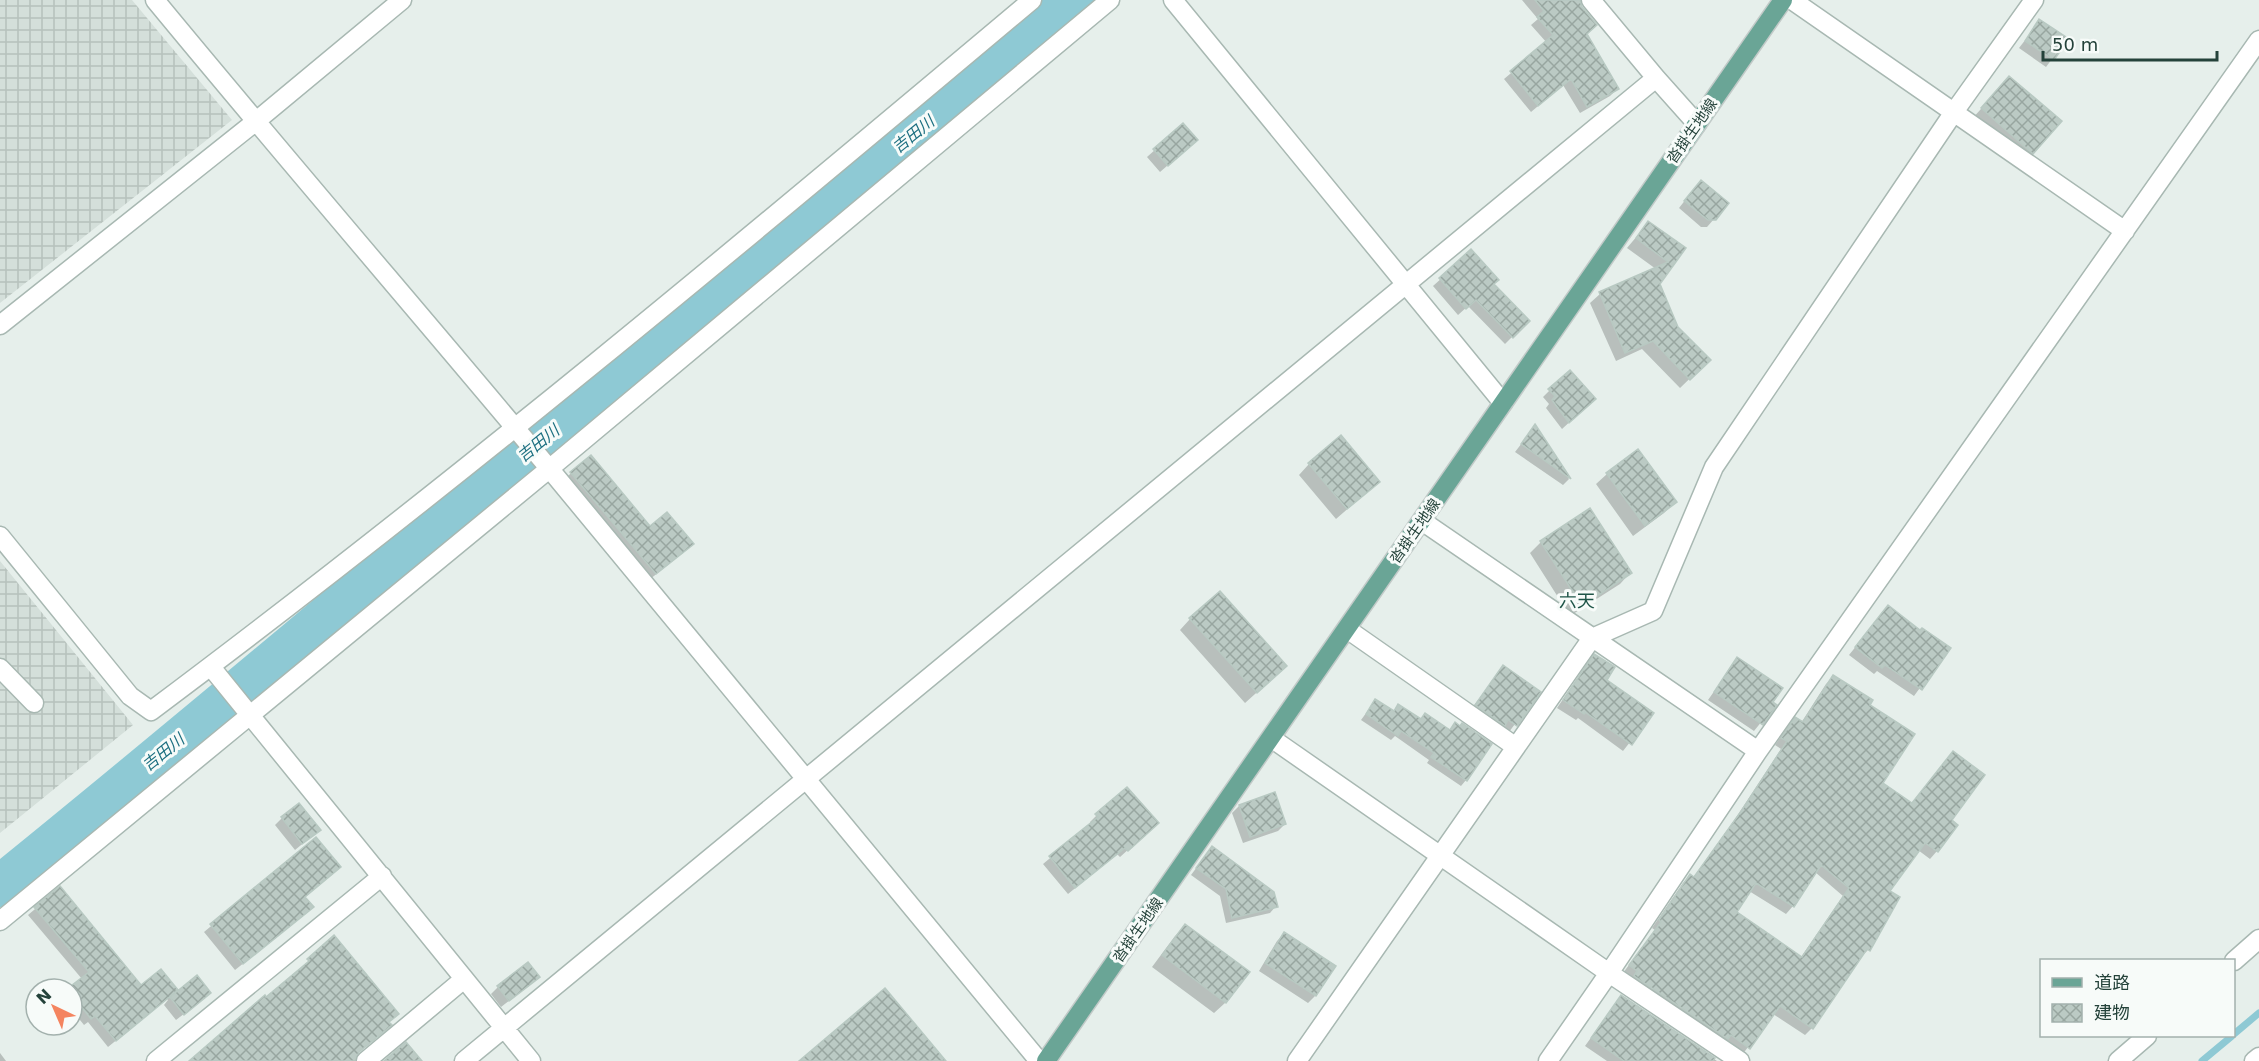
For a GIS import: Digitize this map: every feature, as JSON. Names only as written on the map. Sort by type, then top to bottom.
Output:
[{"type":"main road","name":"沓掛生地線","points":[[1046,1061],[1783,0]]},
{"type":"street","points":[[155,0],[807,778],[1039,1061]]},
{"type":"street","points":[[0,325],[255,122],[402,0]]},
{"type":"street","points":[[0,536],[130,696],[151,711],[211,667],[710,271],[1032,0]]},
{"type":"street","points":[[0,921],[549,469],[1110,0]]},
{"type":"street","points":[[1173,0],[1503,403]]},
{"type":"street","points":[[1591,0],[1697,124]]},
{"type":"street","points":[[1792,0],[2125,231]]},
{"type":"street","points":[[1297,1061],[1592,638],[1653,611],[1714,467],[2025,3]]},
{"type":"street","points":[[1548,1061],[1610,973],[1758,751],[2259,40]]},
{"type":"street","points":[[464,1061],[1656,78]]},
{"type":"street","points":[[1422,521],[1758,751]]},
{"type":"street","points":[[1347,629],[1516,747]]},
{"type":"street","points":[[211,667],[531,1061]]},
{"type":"street","points":[[0,668],[34,703]]},
{"type":"street","points":[[1271,738],[1740,1061]]},
{"type":"street","points":[[156,1061],[382,876]]},
{"type":"street","points":[[2235,960],[2259,939]]},
{"type":"street","points":[[366,1061],[464,979]]},
{"type":"street","points":[[2118,1061],[2145,1037]]},
{"type":"street","points":[[2254,1061],[2259,1057]]},
{"type":"shaded area","points":[[0,0],[132,0],[232,120],[0,303]]},
{"type":"shaded area","points":[[0,561],[133,725],[0,833]]},
{"type":"building","points":[[1535,0],[1580,0],[1582,7],[1597,25],[1587,34],[1619,89],[1587,107],[1571,79],[1538,106],[1510,71],[1553,35],[1537,17],[1544,11]]},
{"type":"building","points":[[2039,19],[2069,39],[2054,60],[2025,41]]},
{"type":"building","points":[[2009,76],[2062,121],[2033,154],[1981,108]]},
{"type":"building","points":[[1183,123],[1198,140],[1168,166],[1153,149]]},
{"type":"building","points":[[1701,180],[1729,203],[1716,220],[1708,220],[1684,201]]},
{"type":"building","points":[[1648,221],[1686,248],[1660,284],[1678,327],[1711,360],[1690,380],[1653,341],[1625,353],[1599,292],[1668,262],[1636,238]]},
{"type":"building","points":[[1471,249],[1499,280],[1494,284],[1530,321],[1513,338],[1476,300],[1466,309],[1439,278]]},
{"type":"building","points":[[1570,370],[1596,399],[1569,423],[1552,400],[1555,396],[1548,389]]},
{"type":"building","points":[[1535,424],[1571,479],[1521,444]]},
{"type":"building","points":[[1341,435],[1380,482],[1347,509],[1308,463]]},
{"type":"building","points":[[1638,449],[1677,502],[1645,526],[1606,473]]},
{"type":"building","points":[[591,455],[650,526],[667,512],[694,544],[656,574],[570,472]]},
{"type":"building","points":[[1590,508],[1632,573],[1582,606],[1540,541]]},
{"type":"building","points":[[1220,591],[1287,666],[1257,693],[1189,618]]},
{"type":"building","points":[[1888,605],[1920,630],[1922,628],[1951,648],[1922,690],[1885,665],[1882,668],[1855,647]]},
{"type":"building","points":[[1594,654],[1615,667],[1607,680],[1654,713],[1632,745],[1585,712],[1584,714],[1563,700]]},
{"type":"building","points":[[1737,657],[1783,688],[1773,702],[1777,705],[1763,725],[1714,692]]},
{"type":"building","points":[[1503,665],[1541,692],[1517,726],[1508,720],[1505,726],[1475,705]]},
{"type":"building","points":[[1833,675],[1873,700],[1870,705],[1915,734],[1883,783],[1912,803],[1953,751],[1985,775],[1952,820],[1958,825],[1938,852],[1925,843],[1890,891],[1900,897],[1870,951],[1867,949],[1813,1029],[1780,1006],[1750,1049],[1731,1035],[1728,1039],[1634,976],[1637,971],[1629,965],[1661,922],[1659,920],[1690,874],[1694,877],[1742,810],[1787,741],[1781,738],[1795,717],[1803,722]],"holes":[[[1821,865],[1849,888],[1802,957],[1737,912],[1756,883],[1794,907]]]},
{"type":"building","points":[[1375,699],[1394,711],[1398,704],[1421,719],[1425,713],[1450,730],[1455,722],[1460,726],[1462,723],[1492,744],[1467,781],[1431,757],[1434,753],[1401,731],[1398,736],[1366,714]]},
{"type":"building","points":[[1127,787],[1159,823],[1128,851],[1125,848],[1075,888],[1049,856],[1098,817],[1095,814]]},
{"type":"building","points":[[1275,792],[1286,824],[1250,837],[1239,805]]},
{"type":"building","points":[[299,803],[321,830],[302,844],[281,817]]},
{"type":"building","points":[[316,837],[341,867],[305,897],[314,907],[243,964],[210,924]]},
{"type":"building","points":[[1212,846],[1274,892],[1278,907],[1232,918],[1226,889],[1196,868]]},
{"type":"building","points":[[60,886],[141,985],[161,969],[178,990],[116,1041],[95,1016],[91,1019],[84,1010],[83,977],[89,972],[34,907]]},
{"type":"building","points":[[1185,924],[1250,972],[1226,1003],[1162,955]]},
{"type":"building","points":[[1284,932],[1336,966],[1316,996],[1265,963]]},
{"type":"building","points":[[334,935],[399,1014],[389,1022],[392,1025],[359,1052],[355,1061],[189,1061],[265,995],[266,997],[309,961],[307,959]]},
{"type":"building","points":[[528,962],[540,977],[509,1001],[497,986]]},
{"type":"building","points":[[197,975],[211,993],[184,1015],[170,997]]},
{"type":"building","points":[[885,988],[946,1061],[799,1061]]},
{"type":"building","points":[[1621,995],[1715,1058],[1713,1061],[1624,1061],[1591,1038]]},
{"type":"building","points":[[406,1042],[422,1061],[384,1061]]},
{"type":"waterway","name":"吉田川","points":[[0,886],[663,336],[1075,0]]},
{"type":"waterway","points":[[2235,1033],[2259,1013]]},
{"type":"waterway","points":[[2202,1061],[2231,1037]]},
{"type":"district","name":"六天","points":[[1577,601]]}]
